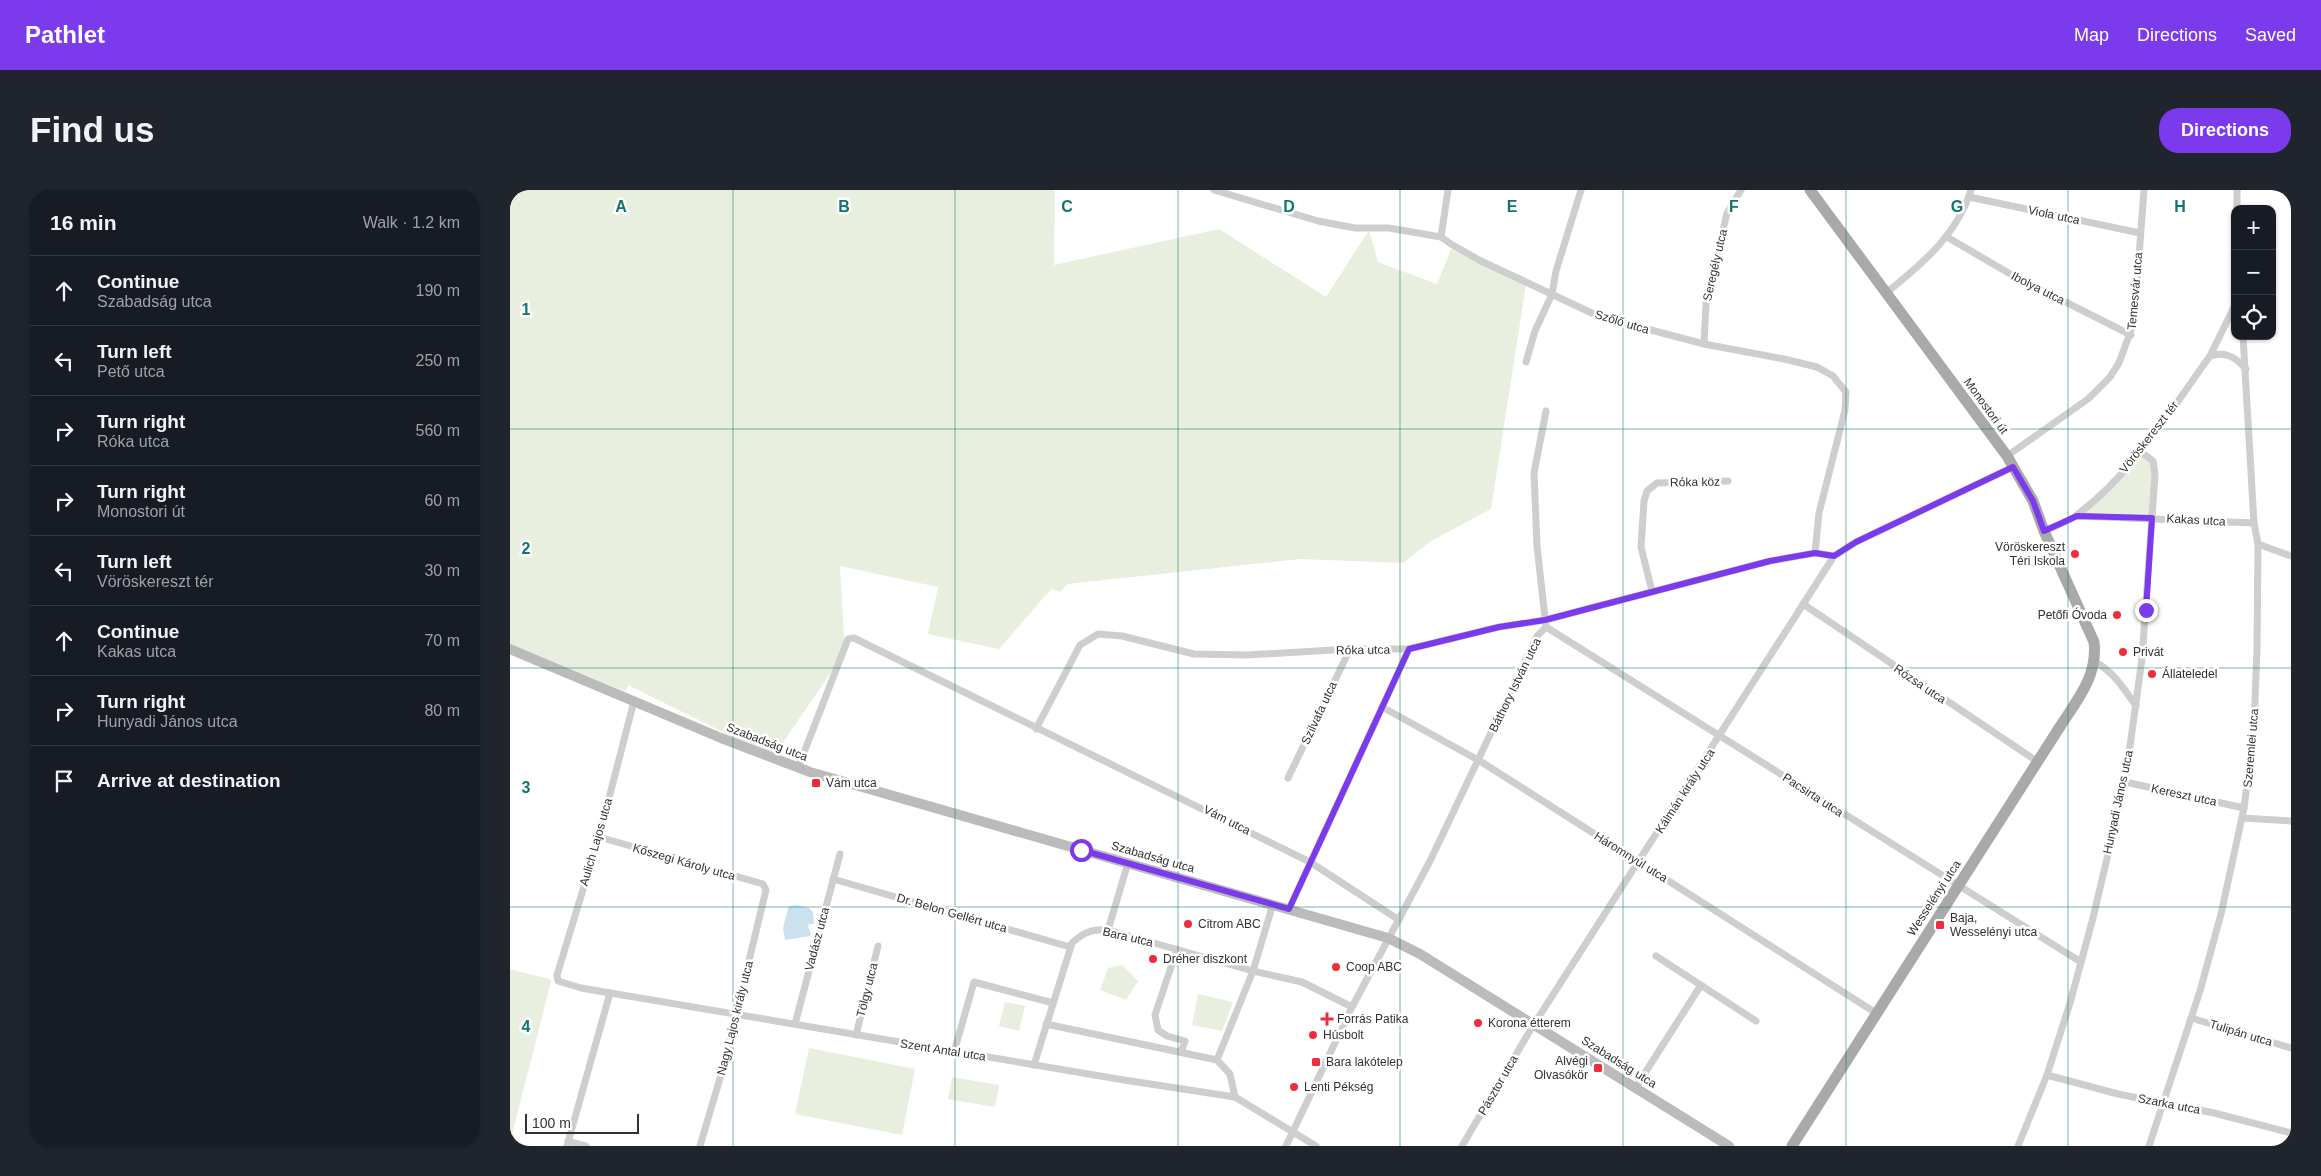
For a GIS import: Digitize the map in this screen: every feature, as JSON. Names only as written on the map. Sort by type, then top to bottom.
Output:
[{"type":"main road","name":"Monostori út","points":[[1810,190],[2010,462],[2033,501],[2044,531],[2094,642],[2095,662]]},
{"type":"main road","name":"Szabadság utca","points":[[510,649],[798,768],[1388,938],[1420,954],[1729,1146]]},
{"type":"main road","name":"Wesselényi utca","points":[[1792,1146],[2038,762],[2089,680],[2095,662]]},
{"type":"street","name":"Szőlő utca","points":[[1214,190],[1238,199],[1318,221],[1355,228],[1389,228],[1441,237],[1480,260],[1598,316],[1704,344],[1817,367],[1833,376],[1846,392],[1845,410],[1819,514],[1815,553]]},
{"type":"street","points":[[1238,199],[1239,190]]},
{"type":"street","points":[[1441,237],[1448,190]]},
{"type":"street","points":[[1526,362],[1535,332],[1552,294],[1556,271],[1581,190]]},
{"type":"street","name":"Seregély utca","points":[[1704,344],[1706,304],[1727,213],[1741,190]]},
{"type":"street","name":"Temesvár utca","points":[[2010,462],[2098,391],[2119,363],[2131,335],[2134,322],[2144,190]]},
{"type":"street","points":[[2237,190],[2237,205]]},
{"type":"street","points":[[1886,293],[1922,264],[1947,237],[1970,194]]},
{"type":"street","name":"Viola utca","points":[[1970,194],[2140,233]]},
{"type":"street","name":"Ibolya utca","points":[[1947,237],[2012,275],[2131,335]]},
{"type":"street","name":"Vöröskereszt tér","points":[[2044,531],[2077,516],[2106,490],[2141,452],[2210,356],[2231,313]]},
{"type":"street","name":"Szeremlei utca","points":[[2149,1146],[2191,1018],[2221,914],[2244,808],[2254,728],[2258,544],[2254,523],[2243,340]]},
{"type":"street","points":[[2210,356],[2218,353],[2232,355],[2246,369]]},
{"type":"street","points":[[1545,624],[1537,546],[1534,473],[1546,411]]},
{"type":"street","name":"Hunyadi János utca","points":[[2018,1146],[2047,1075],[2081,962],[2125,782],[2143,649],[2155,474],[2153,461],[2141,452]]},
{"type":"street","points":[[1834,556],[1856,542],[2010,462]]},
{"type":"street","name":"Róka köz","points":[[1652,591],[1641,546],[1644,501],[1647,491],[1657,483],[1728,481]]},
{"type":"street","name":"Kakas utca","points":[[2077,516],[2254,523]]},
{"type":"street","points":[[2258,544],[2291,556]]},
{"type":"street","name":"Róka utca","points":[[1036,729],[1080,645],[1098,634],[1122,636],[1194,654],[1247,655],[1350,649],[1409,649],[1499,627],[1545,624],[1652,591],[1770,561],[1815,553],[1834,556]]},
{"type":"street","name":"Kálmán király utca","points":[[1535,1025],[1834,556]]},
{"type":"street","name":"Rózsa utca","points":[[1804,604],[2038,762]]},
{"type":"street","name":"Pacsirta utca","points":[[1545,624],[1957,887],[2081,962]]},
{"type":"street","name":"Báthory István utca","points":[[1286,1146],[1352,1007],[1399,920],[1480,761],[1537,636],[1545,624]]},
{"type":"street","name":"Vám utca","points":[[798,768],[848,639],[854,638],[1310,862],[1399,920]]},
{"type":"street","name":"Szilvafa utca","points":[[1288,778],[1350,649]]},
{"type":"street","points":[[1289,909],[1409,649]]},
{"type":"street","points":[[2095,662],[2101,665],[2123,687],[2136,706]]},
{"type":"street","name":"Aulich Lajos utca","points":[[558,982],[557,974],[599,838],[634,701]]},
{"type":"street","name":"Háromnyúl utca","points":[[1382,707],[1480,761],[1876,1013]]},
{"type":"street","name":"Kereszt utca","points":[[2125,782],[2244,808]]},
{"type":"street","points":[[2242,818],[2291,822]]},
{"type":"street","name":"Kőszegi Károly utca","points":[[599,838],[763,884],[766,890]]},
{"type":"street","name":"Vadász utca","points":[[795,1024],[840,854]]},
{"type":"street","points":[[1108,930],[1128,863]]},
{"type":"street","name":"Dr. Belon Gellért utca","points":[[833,879],[1070,947]]},
{"type":"street","name":"Nagy Lajos király utca","points":[[700,1146],[736,1014],[766,890]]},
{"type":"street","points":[[1218,1060],[1253,971],[1273,904]]},
{"type":"street","name":"Bara utca","points":[[1070,947],[1082,934],[1096,930],[1108,930],[1253,971],[1302,982],[1352,1007]]},
{"type":"street","name":"Tölgy utca","points":[[856,1035],[878,946]]},
{"type":"street","points":[[1034,1065],[1070,947]]},
{"type":"street","points":[[1177,949],[1156,1015],[1158,1030],[1167,1036],[1185,1041],[1181,1052]]},
{"type":"street","points":[[1656,956],[1756,1021]]},
{"type":"street","name":"Szent Antal utca","points":[[558,982],[610,993],[954,1052],[1235,1097],[1316,1146]]},
{"type":"street","points":[[954,1052],[974,982],[1052,1003]]},
{"type":"street","points":[[1636,1087],[1701,985]]},
{"type":"street","points":[[586,1146],[568,1144],[610,993]]},
{"type":"street","name":"Tulipán utca","points":[[2191,1018],[2291,1048]]},
{"type":"street","points":[[1046,1024],[1218,1060],[1230,1074],[1235,1097]]},
{"type":"street","name":"Pásztor utca","points":[[1462,1146],[1535,1025]]},
{"type":"street","name":"Szarka utca","points":[[2047,1075],[2162,1104],[2214,1113],[2291,1133]]},
{"type":"green space","points":[[510,190],[1055,190],[1054,265],[1219,229],[1326,297],[1369,230],[1378,262],[1437,284],[1451,249],[1527,278],[1491,509],[1431,541],[1403,563],[1300,559],[1067,584],[1061,592],[1051,589],[999,649],[928,634],[938,587],[840,566],[845,652],[773,757],[628,685],[626,692],[510,644]]},
{"type":"green space","points":[[2141,452],[2153,461],[2155,474],[2149,515],[2084,513]]},
{"type":"green space","points":[[1122,965],[1138,981],[1126,1000],[1100,990],[1108,968]]},
{"type":"green space","points":[[510,969],[551,981],[510,1143]]},
{"type":"green space","points":[[1198,994],[1233,1002],[1222,1031],[1192,1025]]},
{"type":"green space","points":[[1005,1002],[1025,1006],[1019,1031],[999,1026]]},
{"type":"green space","points":[[809,1048],[915,1069],[902,1135],[795,1114]]},
{"type":"green space","points":[[952,1077],[999,1085],[995,1107],[948,1099]]},
{"type":"water","points":[[797,905],[809,908],[813,912],[814,924],[809,924],[808,927],[811,933],[810,936],[785,940],[783,928],[789,906]]},
{"type":"place","name":"Vöröskereszt Téri Iskola","points":[[2075,554]]},
{"type":"place","name":"Petőfi Óvoda","points":[[2117,615]]},
{"type":"place","name":"Privát","points":[[2123,652]]},
{"type":"place","name":"Állateledel","points":[[2152,674]]},
{"type":"place","name":"Vám utca","points":[[816,783]]},
{"type":"place","name":"Citrom ABC","points":[[1188,924]]},
{"type":"place","name":"Baja, Wesselényi utca","points":[[1940,925]]},
{"type":"place","name":"Dréher diszkont","points":[[1153,959]]},
{"type":"place","name":"Coop ABC","points":[[1336,967]]},
{"type":"place","name":"Forrás Patika","points":[[1327,1019]]},
{"type":"place","name":"Korona étterem","points":[[1478,1023]]},
{"type":"place","name":"Húsbolt","points":[[1313,1035]]},
{"type":"place","name":"Bara lakótelep","points":[[1316,1062]]},
{"type":"place","name":"Alvégi Olvasókör","points":[[1598,1068]]},
{"type":"place","name":"Lenti Pékség","points":[[1294,1087]]},
{"type":"route","points":[[1081,850],[1289,909],[1409,649],[1499,627],[1545,620],[1770,561],[1815,553],[1834,556],[1856,542],[2013,467],[2033,501],[2044,531],[2077,516],[2152,518],[2146,610]]}]
